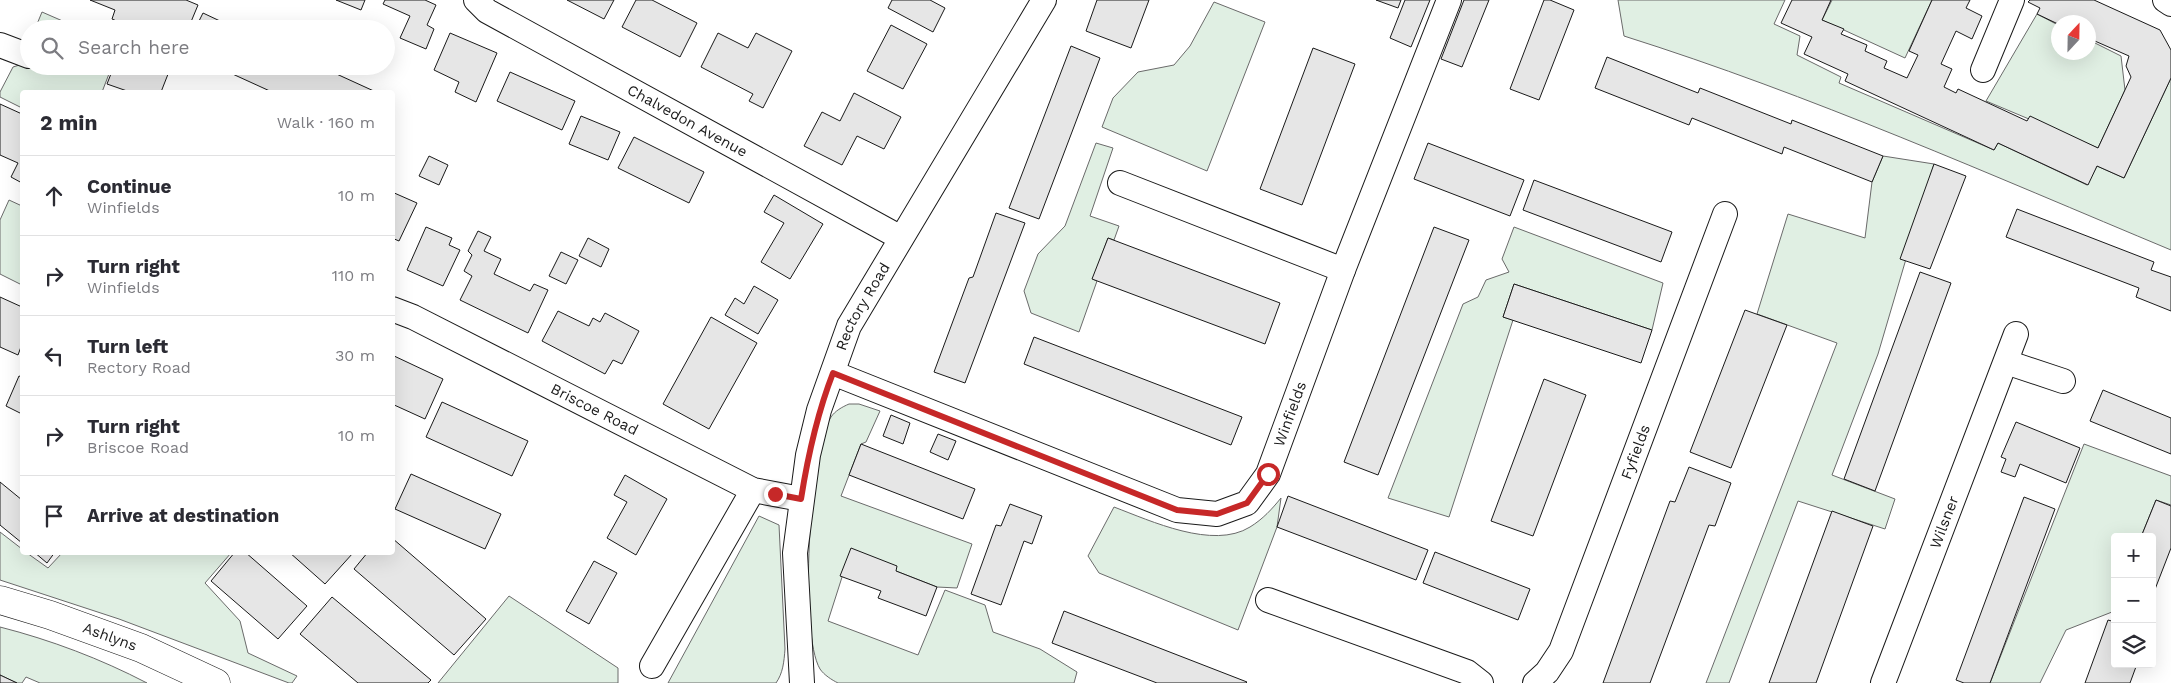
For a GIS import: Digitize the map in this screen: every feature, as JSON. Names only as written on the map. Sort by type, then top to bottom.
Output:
[{"type":"street","name":"Chalvedon Avenue","points":[[476,0],[487,11],[901,238]]},
{"type":"street","name":"Winfields","points":[[833,373],[1177,510],[1217,514],[1247,503],[1268,474],[1343,270],[1449,0]]},
{"type":"street","points":[[1983,70],[2012,0]]},
{"type":"street","points":[[2165,0],[2171,4]]},
{"type":"street","name":"Rectory Road","points":[[802,683],[795,560],[801,499],[808,455],[819,410],[849,326],[1038,2]]},
{"type":"street","points":[[0,45],[20,53]]},
{"type":"street","points":[[1120,183],[1343,270]]},
{"type":"street","name":"Fyfields","points":[[1536,683],[1547,672],[1561,651],[1725,214]]},
{"type":"street","name":"Briscoe Road","points":[[395,310],[422,322],[753,490],[801,499]]},
{"type":"street","name":"Wilsner","points":[[1884,683],[2016,334]]},
{"type":"street","points":[[2006,362],[2063,382]]},
{"type":"street","points":[[652,666],[753,490]]},
{"type":"street","name":"Ashlyns","points":[[0,600],[141,648],[216,683]]},
{"type":"street","points":[[1268,600],[1467,672],[1481,683]]},
{"type":"green space","points":[[1618,0],[1785,0],[1774,24],[1800,36],[1797,55],[1841,77],[1839,83],[1994,150],[1998,143],[2087,185],[2097,166],[2124,178],[2171,78],[2171,250],[1832,110],[1694,59],[1624,36]]},
{"type":"green space","points":[[1832,0],[1932,0],[1905,58],[1822,20]]},
{"type":"green space","points":[[1214,2],[1265,22],[1207,171],[1102,127],[1113,98],[1138,72],[1174,65],[1190,46]]},
{"type":"green space","points":[[42,12],[60,20],[39,20]]},
{"type":"green space","points":[[2037,14],[2051,21],[2051,60],[2096,60],[2096,44],[2121,56],[2125,90],[2098,148],[1986,101]]},
{"type":"green space","points":[[20,65],[20,75],[109,75],[103,90],[20,90],[20,107],[0,97],[0,92],[13,67]]},
{"type":"green space","points":[[1096,143],[1113,148],[1090,216],[1119,226],[1114,240],[1108,238],[1093,279],[1097,281],[1079,332],[1031,313],[1024,291],[1038,254],[1065,226]]},
{"type":"green space","points":[[1883,156],[1934,164],[1878,354],[1832,475],[1895,499],[1885,529],[1798,501],[1729,683],[1706,683],[1837,343],[1757,314],[1788,214],[1865,238],[1872,182]]},
{"type":"green space","points":[[9,200],[20,205],[20,284],[0,274],[0,220]]},
{"type":"green space","points":[[1514,227],[1663,283],[1652,330],[1514,284],[1503,317],[1513,320],[1449,517],[1388,498],[1463,304],[1478,297],[1486,280],[1509,272],[1502,259]]},
{"type":"green space","points":[[849,404],[859,404],[880,411],[866,442],[861,444],[841,496],[972,544],[957,588],[937,587],[896,571],[851,549],[828,621],[918,655],[945,590],[985,605],[993,632],[1040,649],[1077,672],[1074,683],[838,683],[820,669],[814,650],[808,583],[812,503],[823,436],[831,417],[839,409]]},
{"type":"green space","points":[[2084,444],[2171,476],[2171,505],[2156,500],[2143,533],[2111,533],[2111,612],[2066,630],[2040,683],[1990,683]]},
{"type":"green space","points":[[1281,498],[1277,527],[1238,630],[1099,573],[1088,556],[1114,507],[1164,526],[1182,531],[1218,536],[1235,533],[1250,527],[1267,514]]},
{"type":"green space","points":[[759,516],[779,525],[785,649],[783,667],[776,683],[668,683]]},
{"type":"green space","points":[[0,532],[20,547],[20,555],[30,555],[48,568],[60,555],[229,555],[205,583],[240,621],[248,653],[297,676],[292,683],[289,683],[119,619],[0,580]]},
{"type":"green space","points":[[509,596],[618,668],[618,683],[438,683]]},
{"type":"green space","points":[[0,627],[75,651],[147,683],[40,683],[26,677],[22,683],[17,683],[0,675]]},
{"type":"building","points":[[90,0],[186,0],[198,5],[192,20],[114,20],[112,19],[115,10]]},
{"type":"building","points":[[336,0],[365,0],[361,10]]},
{"type":"building","points":[[385,0],[425,0],[436,5],[427,25],[434,29],[426,49],[400,38],[410,16],[383,4]]},
{"type":"building","points":[[567,0],[614,0],[604,19]]},
{"type":"building","points":[[636,0],[652,0],[697,23],[680,57],[622,27]]},
{"type":"building","points":[[892,0],[930,0],[945,8],[933,32],[888,8]]},
{"type":"building","points":[[1097,0],[1149,0],[1131,48],[1086,31]]},
{"type":"building","points":[[1376,0],[1401,0],[1398,8]]},
{"type":"building","points":[[1405,0],[1430,0],[1411,47],[1390,38]]},
{"type":"building","points":[[1464,0],[1489,0],[1462,67],[1441,59]]},
{"type":"building","points":[[1544,0],[1550,0],[1574,10],[1539,100],[1510,89]]},
{"type":"building","points":[[1792,0],[1831,0],[1822,20],[1844,29],[1841,34],[1867,45],[1865,51],[1887,61],[1884,68],[1907,78],[1918,55],[1909,51],[1932,0],[1970,0],[1966,8],[1982,16],[1972,39],[1956,31],[1941,64],[1952,69],[1944,87],[1956,93],[1958,89],[2027,121],[2030,116],[2098,148],[2131,77],[2126,66],[2129,56],[2096,42],[2096,15],[2051,15],[2051,21],[2037,14],[2040,8],[2028,2],[2030,0],[2094,0],[2160,30],[2171,50],[2171,78],[2124,178],[2097,166],[2088,185],[1998,143],[1994,150],[1845,81],[1848,74],[1804,54],[1812,37],[1781,23]]},
{"type":"building","points":[[203,13],[218,20],[200,20]]},
{"type":"building","points":[[891,25],[927,44],[903,89],[867,71]]},
{"type":"building","points":[[450,33],[497,53],[476,102],[455,92],[459,82],[434,70]]},
{"type":"building","points":[[718,33],[748,48],[756,33],[792,51],[763,108],[749,101],[753,94],[701,67]]},
{"type":"building","points":[[1071,46],[1100,58],[1039,219],[1009,208]]},
{"type":"building","points":[[1313,48],[1355,64],[1302,205],[1260,189]]},
{"type":"building","points":[[1607,57],[1698,93],[1700,88],[1791,124],[1792,120],[1883,156],[1872,182],[1784,147],[1782,154],[1692,118],[1689,125],[1595,88]]},
{"type":"building","points":[[510,72],[575,101],[562,130],[497,101]]},
{"type":"building","points":[[110,75],[168,75],[162,90],[124,90],[107,84]]},
{"type":"building","points":[[235,75],[339,75],[372,90],[268,90]]},
{"type":"building","points":[[854,93],[901,117],[884,149],[857,136],[842,165],[804,146],[822,112],[840,121]]},
{"type":"building","points":[[0,104],[20,113],[20,182],[11,177],[18,163],[0,155]]},
{"type":"building","points":[[581,116],[620,132],[608,160],[569,144]]},
{"type":"building","points":[[634,137],[704,172],[689,203],[618,168]]},
{"type":"building","points":[[1428,143],[1524,180],[1510,216],[1414,179]]},
{"type":"building","points":[[429,156],[448,165],[439,185],[419,176]]},
{"type":"building","points":[[1934,164],[1966,176],[1930,269],[1900,259]]},
{"type":"building","points":[[1534,180],[1672,232],[1661,262],[1523,210]]},
{"type":"building","points":[[395,193],[417,203],[399,241],[395,239]]},
{"type":"building","points":[[774,195],[823,224],[790,279],[761,262],[784,223],[764,212]]},
{"type":"building","points":[[2017,209],[2154,262],[2151,270],[2171,277],[2171,311],[2136,297],[2139,288],[2006,237]]},
{"type":"building","points":[[996,213],[1025,223],[965,383],[934,372],[969,278],[973,277]]},
{"type":"building","points":[[426,227],[452,238],[449,245],[460,250],[443,286],[407,270]]},
{"type":"building","points":[[1434,227],[1469,240],[1378,475],[1344,462]]},
{"type":"building","points":[[478,231],[491,237],[484,251],[501,259],[494,274],[530,291],[534,284],[548,290],[528,333],[460,300],[472,276],[464,271],[472,255],[468,251]]},
{"type":"building","points":[[588,238],[609,249],[601,267],[579,256]]},
{"type":"building","points":[[1108,238],[1280,303],[1265,344],[1092,279]]},
{"type":"building","points":[[561,252],[578,260],[566,284],[549,276]]},
{"type":"building","points":[[1920,272],[1951,283],[1875,491],[1844,479]]},
{"type":"building","points":[[1514,284],[1652,330],[1641,363],[1503,317]]},
{"type":"building","points":[[754,286],[778,300],[758,334],[725,315],[735,298],[744,304]]},
{"type":"building","points":[[0,297],[20,306],[20,350],[18,355],[0,347]]},
{"type":"building","points":[[1745,310],[1787,325],[1731,468],[1690,452]]},
{"type":"building","points":[[558,311],[589,326],[593,318],[600,322],[605,313],[639,331],[622,364],[613,360],[605,374],[542,341]]},
{"type":"building","points":[[711,317],[757,343],[709,429],[663,404]]},
{"type":"building","points":[[1034,337],[1242,417],[1231,445],[1024,364]]},
{"type":"building","points":[[395,356],[443,379],[425,419],[395,405]]},
{"type":"building","points":[[19,376],[20,376],[20,413],[6,406]]},
{"type":"building","points":[[1544,379],[1586,395],[1533,536],[1491,521]]},
{"type":"building","points":[[2103,390],[2171,418],[2171,454],[2090,421]]},
{"type":"building","points":[[442,402],[528,441],[512,476],[426,437]]},
{"type":"building","points":[[891,415],[910,423],[903,444],[883,436]]},
{"type":"building","points":[[2016,422],[2080,448],[2066,483],[2020,464],[2015,477],[2001,472],[2006,459],[2001,457]]},
{"type":"building","points":[[938,434],[956,441],[948,460],[930,452]]},
{"type":"building","points":[[861,444],[975,489],[963,519],[849,475]]},
{"type":"building","points":[[1689,467],[1731,483],[1715,526],[1709,525],[1650,683],[1603,683],[1670,501],[1675,502]]},
{"type":"building","points":[[411,474],[501,514],[485,549],[395,509]]},
{"type":"building","points":[[625,475],[667,499],[636,555],[607,538],[627,502],[614,495]]},
{"type":"building","points":[[0,482],[20,498],[20,541],[0,525]]},
{"type":"building","points":[[1288,496],[1428,550],[1416,580],[1277,527]]},
{"type":"building","points":[[2024,497],[2055,509],[1990,683],[1964,683],[1956,680]]},
{"type":"building","points":[[2156,500],[2171,506],[2171,548],[2156,587],[2156,533],[2143,533]]},
{"type":"building","points":[[1010,504],[1042,516],[1032,544],[1024,541],[1001,605],[971,594],[996,525],[1001,526]]},
{"type":"building","points":[[1832,511],[1873,526],[1816,683],[1769,683]]},
{"type":"building","points":[[395,541],[486,619],[454,655],[354,569],[366,555],[395,555]]},
{"type":"building","points":[[851,548],[897,566],[896,571],[937,587],[926,616],[878,598],[881,591],[840,576]]},
{"type":"building","points":[[1435,552],[1530,589],[1518,620],[1423,583]]},
{"type":"building","points":[[38,555],[53,555],[47,563]]},
{"type":"building","points":[[233,555],[248,555],[307,606],[278,639],[211,581]]},
{"type":"building","points":[[292,555],[351,555],[325,584]]},
{"type":"building","points":[[594,561],[617,573],[589,624],[566,611]]},
{"type":"building","points":[[332,597],[431,680],[428,683],[358,683],[300,634]]},
{"type":"building","points":[[1064,611],[1247,682],[1157,683],[1052,643]]},
{"type":"building","points":[[2108,620],[2111,621],[2111,668],[2136,668],[2130,683],[2085,683]]},
{"type":"building","points":[[0,675],[17,683],[0,683]]},
{"type":"route","points":[[775,494],[801,499],[808,455],[819,410],[833,373],[1177,510],[1217,514],[1247,503],[1268,474]]}]
